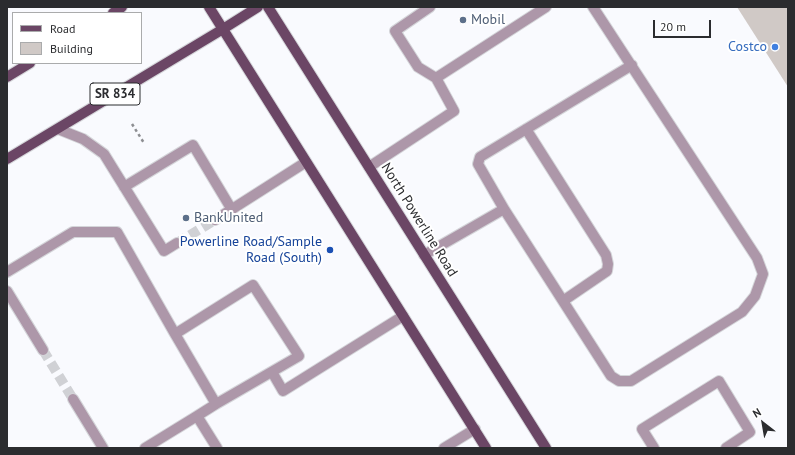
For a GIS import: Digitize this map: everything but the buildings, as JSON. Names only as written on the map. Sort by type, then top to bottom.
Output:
[{"type":"main road","points":[[209,7],[486,448]]},
{"type":"main road","name":"SR 834","points":[[7,159],[223,30],[258,7]]},
{"type":"main road","name":"North Powerline Road","points":[[268,7],[546,448]]},
{"type":"main road","points":[[7,77],[28,64]]},
{"type":"lane","points":[[369,167],[454,111],[436,78],[418,67],[395,31],[430,7]]},
{"type":"lane","points":[[436,78],[546,7]]},
{"type":"lane","points":[[594,7],[632,65],[757,258],[763,274],[755,296],[742,312],[631,381],[619,381],[611,376],[504,209],[478,164],[480,157],[632,65]]},
{"type":"lane","points":[[58,129],[83,139],[104,154],[164,251],[176,243]]},
{"type":"lane","points":[[526,129],[606,255],[608,264],[607,271],[563,301]]},
{"type":"lane","points":[[124,187],[193,145],[232,210]]},
{"type":"lane","points":[[215,220],[306,162]]},
{"type":"lane","points":[[424,255],[504,209]]},
{"type":"lane","points":[[7,272],[73,232],[117,232],[216,404]]},
{"type":"lane","points":[[145,448],[216,404],[299,356],[253,285],[175,334]]},
{"type":"lane","points":[[7,291],[43,350]]},
{"type":"lane","points":[[272,372],[283,391],[403,316]]},
{"type":"lane","points":[[654,448],[642,429],[719,381],[750,432],[726,448]]},
{"type":"lane","points":[[73,399],[103,448]]},
{"type":"lane","points":[[197,416],[217,448]]},
{"type":"lane","points":[[444,448],[475,429]]},
{"type":"path","points":[[132,124],[144,143]]},
{"type":"tunnel","points":[[177,243],[215,220]]},
{"type":"tunnel","points":[[43,350],[73,399]]},
{"type":"place","name":"Mobil","points":[[463,20]]},
{"type":"place","name":"Costco","points":[[775,47]]},
{"type":"place","name":"BankUnited","points":[[186,218]]},
{"type":"place","name":"Powerline Road/Sample Road (South)","points":[[330,250]]}]
